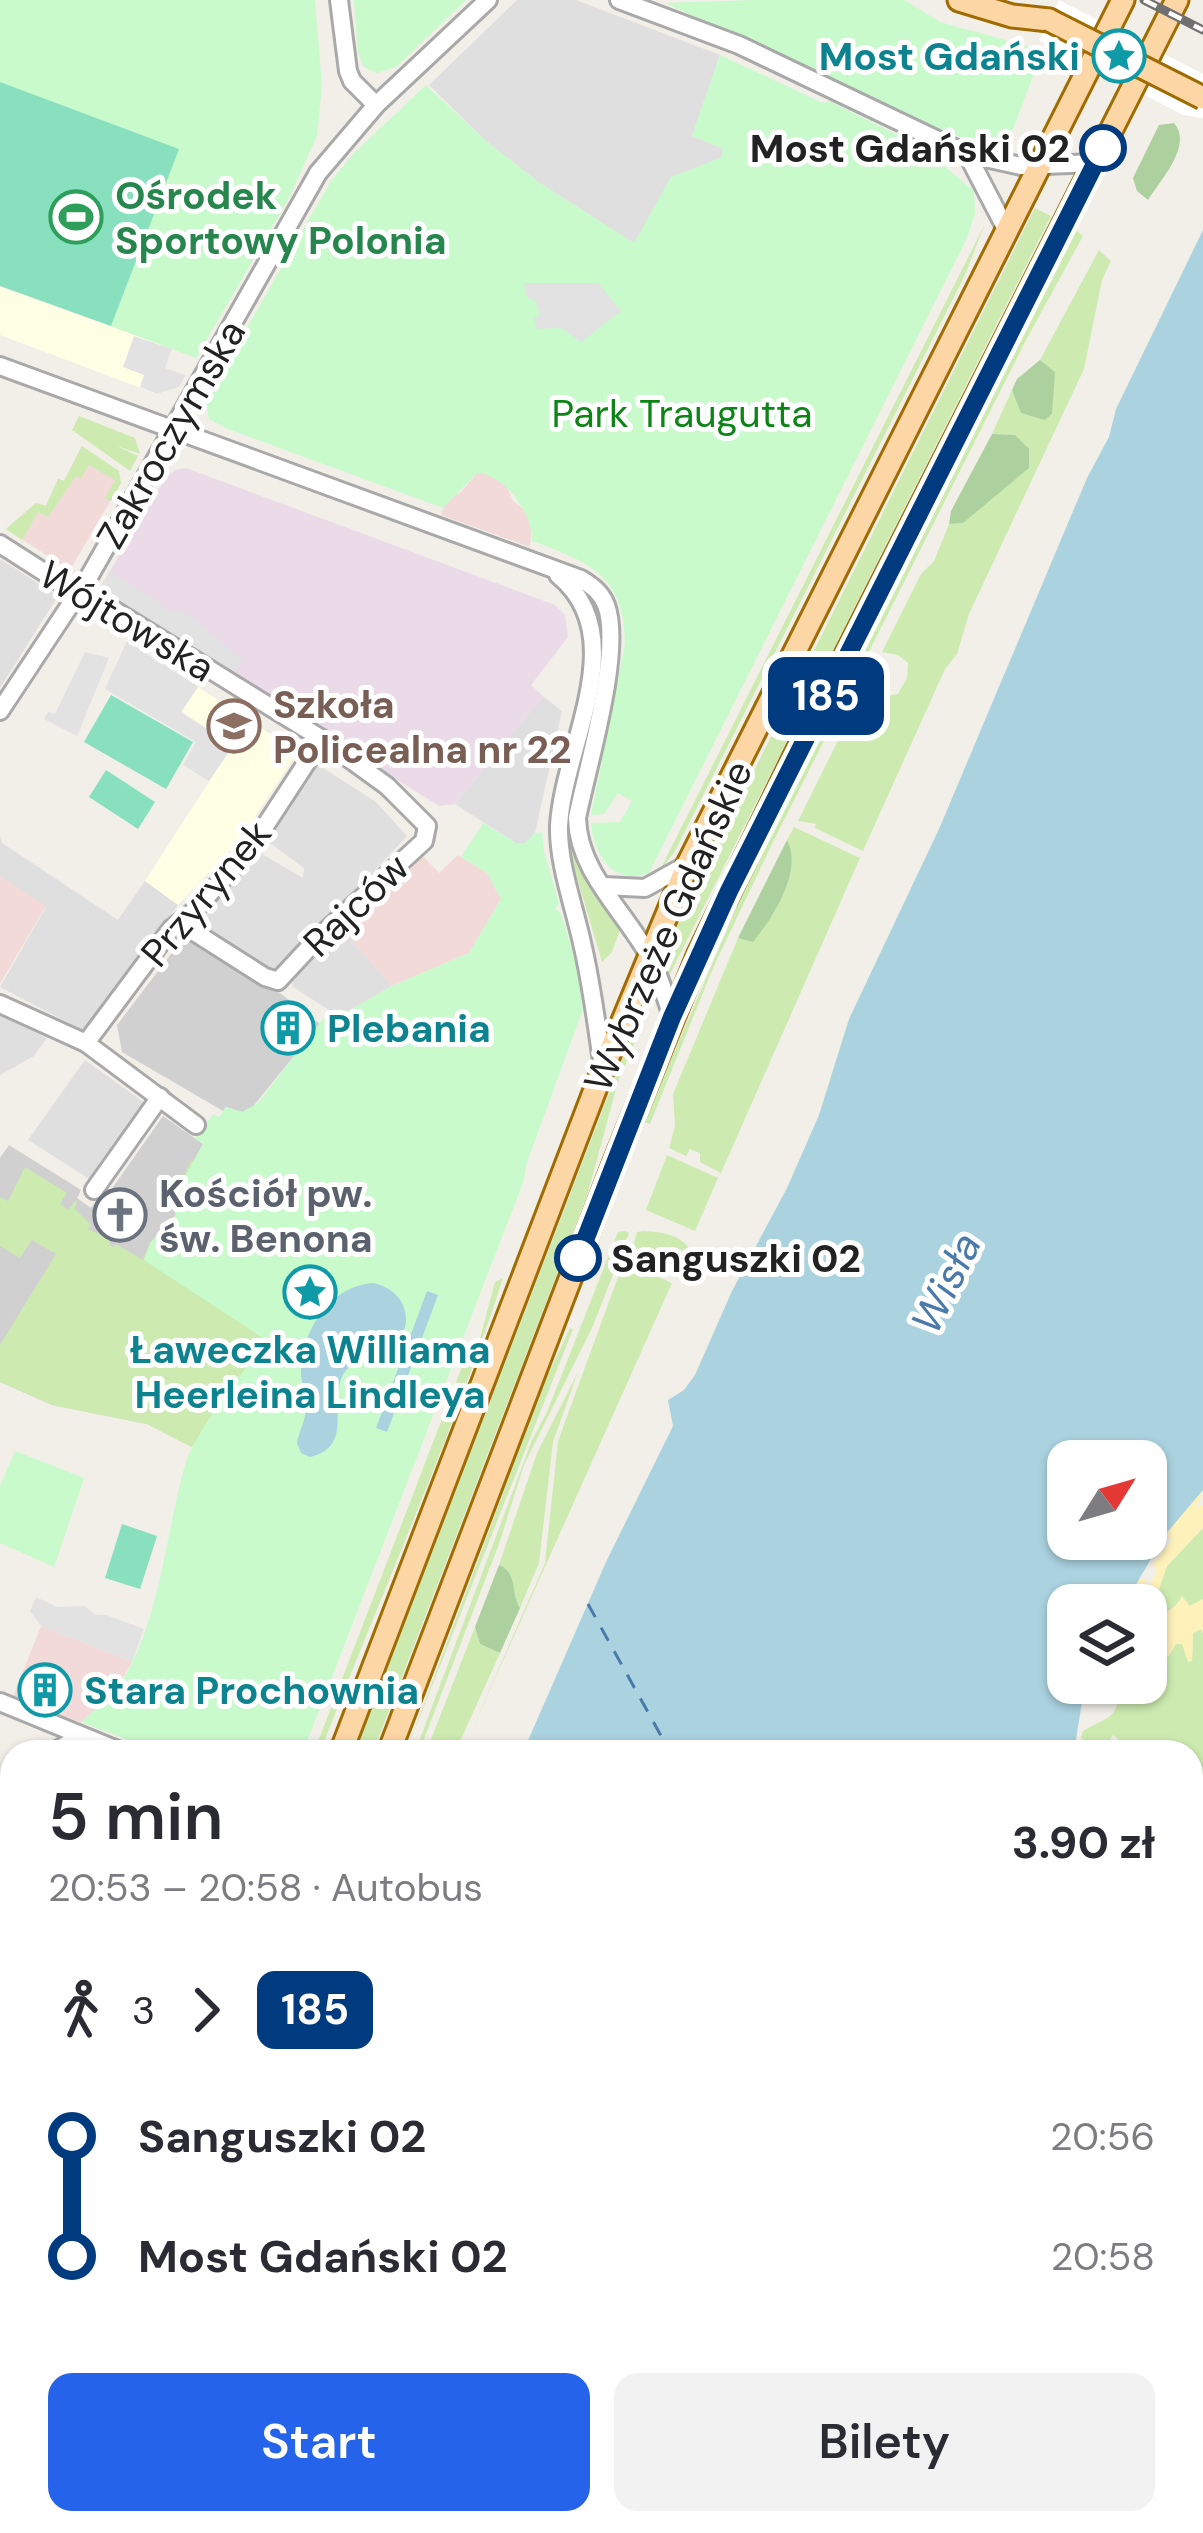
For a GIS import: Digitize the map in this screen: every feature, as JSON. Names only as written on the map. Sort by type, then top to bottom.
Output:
[{"type":"main road","points":[[958,0],[1012,16],[1049,20]]},
{"type":"main road","points":[[1029,0],[1049,20],[1203,98]]},
{"type":"main road","name":"Wybrzeże Gdańskie","points":[[344,1740],[603,1070],[688,864],[1123,0]]},
{"type":"main road","name":"Wybrzeże Gdańskie","points":[[394,1740],[672,1017],[795,756],[1177,0]]},
{"type":"street","points":[[339,0],[348,71],[376,105]]},
{"type":"street","name":"Zakroczymska","points":[[0,711],[78,591],[318,173],[376,105],[488,0]]},
{"type":"street","points":[[619,0],[739,45],[967,154],[1038,167],[1095,163]]},
{"type":"street","points":[[967,154],[1006,229]]},
{"type":"street","points":[[0,366],[594,587],[606,607],[612,645],[577,818],[580,849],[650,956],[672,1017]]},
{"type":"street","name":"Wójtowska","points":[[0,544],[322,739],[387,786],[427,831]]},
{"type":"street","points":[[552,571],[583,601],[593,629],[592,667],[560,826],[593,991],[603,1070]]},
{"type":"street","name":"Przyrynek","points":[[86,1043],[156,948],[250,850],[322,739]]},
{"type":"street","name":"Rajców","points":[[180,922],[278,981],[427,831]]},
{"type":"street","points":[[604,886],[645,888],[688,864]]},
{"type":"street","points":[[0,1004],[86,1043],[196,1125]]},
{"type":"street","points":[[94,1190],[160,1097]]},
{"type":"street","points":[[0,1702],[91,1740]]},
{"type":"street","points":[[74,1740],[81,1736]]},
{"type":"shaded area","points":[[517,0],[576,0],[720,55],[692,136],[724,149],[722,157],[634,243],[541,184],[486,141],[429,85]]},
{"type":"shaded area","points":[[524,283],[598,283],[621,311],[581,342],[561,328],[537,329],[534,318],[540,316],[535,300],[527,298]]},
{"type":"shaded area","points":[[0,286],[172,349],[165,368],[186,375],[179,387],[157,394],[0,335]]},
{"type":"shaded area","points":[[134,336],[172,349],[165,368],[186,375],[179,387],[157,394],[140,387],[144,375],[123,367]]},
{"type":"shaded area","points":[[82,446],[121,483],[70,570],[6,529],[36,503],[46,506],[58,479],[64,481]]},
{"type":"shaded area","points":[[186,468],[555,605],[565,615],[568,637],[531,685],[543,696],[455,804],[439,806],[102,594],[100,588],[164,480]]},
{"type":"shaded area","points":[[477,473],[505,482],[513,501],[526,511],[532,525],[530,547],[441,515],[445,502]]},
{"type":"shaded area","points":[[0,559],[58,596],[0,688]]},
{"type":"shaded area","points":[[110,571],[175,613],[183,610],[243,660],[231,675],[102,594],[100,588]]},
{"type":"shaded area","points":[[127,641],[198,687],[181,712],[233,746],[209,781],[183,765],[196,742],[105,689]]},
{"type":"shaded area","points":[[85,652],[109,658],[77,736],[44,719],[48,712],[55,714]]},
{"type":"shaded area","points":[[198,687],[298,752],[238,842],[178,905],[145,881],[232,746],[181,711]]},
{"type":"shaded area","points":[[543,696],[562,711],[535,833],[526,843],[516,843],[455,804]]},
{"type":"shaded area","points":[[317,764],[376,802],[407,836],[281,969],[266,970],[198,926],[198,921],[257,855],[303,878],[304,868],[267,841]]},
{"type":"shaded area","points":[[0,837],[2,843],[118,920],[145,881],[178,905],[86,1032],[0,987],[46,907],[0,876]]},
{"type":"shaded area","points":[[421,854],[439,873],[458,855],[487,873],[501,899],[469,953],[392,986],[340,928]]},
{"type":"shaded area","points":[[0,876],[46,906],[0,984]]},
{"type":"shaded area","points":[[340,928],[392,986],[345,1013],[329,1010],[293,987],[292,980]]},
{"type":"shaded area","points":[[187,933],[320,1024],[251,1109],[242,1112],[226,1107],[223,1111],[122,1052],[117,1025]]},
{"type":"shaded area","points":[[0,1015],[47,1038],[34,1056],[0,1075]]},
{"type":"shaded area","points":[[85,1060],[145,1103],[91,1180],[28,1140]]},
{"type":"shaded area","points":[[163,1116],[203,1144],[171,1202],[176,1215],[150,1243],[192,1447],[147,1424],[52,1405],[0,1382],[0,1158],[9,1145],[81,1190],[77,1198],[91,1208],[106,1187],[111,1190]]},
{"type":"shaded area","points":[[36,1597],[57,1607],[84,1606],[96,1615],[144,1629],[132,1662],[41,1626],[30,1611]]},
{"type":"shaded area","points":[[41,1626],[132,1662],[114,1693],[81,1722],[12,1699]]},
{"type":"green space","points":[[0,0],[315,0],[322,86],[317,136],[289,198],[196,358],[111,326],[178,149],[0,82]]},
{"type":"green space","points":[[354,0],[466,0],[396,67],[377,73],[364,67],[358,53]]},
{"type":"green space","points":[[905,0],[940,22],[1030,47],[1021,67],[1034,73],[1006,148],[953,135],[665,3]]},
{"type":"green space","name":"Park Traugutta","points":[[720,55],[920,146],[974,191],[975,213],[967,238],[649,873],[625,875],[601,856],[591,823],[620,822],[632,801],[618,793],[604,814],[591,815],[625,644],[618,602],[600,574],[532,541],[522,507],[507,488],[487,475],[477,473],[443,508],[228,429],[209,419],[205,401],[331,181],[426,85],[541,184],[634,243],[671,177],[722,157],[723,149],[692,136]]},
{"type":"green space","name":"Ośrodek Sportowy Polonia","points":[[0,82],[179,149],[111,326],[0,286]]},
{"type":"green space","points":[[1174,123],[1179,132],[1178,151],[1148,200],[1137,191],[1133,178],[1159,125]]},
{"type":"green space","points":[[1035,208],[1051,216],[665,984],[660,963],[689,901]]},
{"type":"green space","points":[[985,224],[964,277],[675,851],[659,872]]},
{"type":"green space","points":[[1076,230],[1083,236],[773,842],[713,968],[650,1124],[644,1122],[747,883]]},
{"type":"green space","points":[[1099,250],[1111,261],[1102,280],[1084,369],[863,851],[815,828],[816,824],[798,821],[875,666],[872,690],[885,696],[898,694],[907,678],[908,663],[882,652],[921,574],[934,561],[949,524],[963,523],[1015,435],[992,434],[1012,390],[1022,413],[1055,372],[1040,360]]},
{"type":"green space","points":[[1040,360],[1055,372],[1052,414],[1045,420],[1021,413],[1012,390],[1017,379]]},
{"type":"green space","points":[[79,416],[135,438],[140,454],[117,446],[138,456],[130,471],[72,430]]},
{"type":"green space","points":[[992,434],[1015,435],[1029,449],[1029,468],[963,523],[949,524],[951,511]]},
{"type":"green space","points":[[82,446],[119,471],[121,483],[111,501],[105,498],[115,480],[89,465],[48,517],[38,512],[22,540],[6,529],[36,503],[46,506],[58,479],[64,481]]},
{"type":"green space","points":[[577,587],[596,607],[603,655],[570,828],[584,873],[621,927],[612,952],[602,962],[567,844],[565,819],[600,640],[593,608]]},
{"type":"green space","points":[[111,695],[193,742],[166,789],[84,742]]},
{"type":"green space","points":[[106,770],[155,802],[138,829],[89,797]]},
{"type":"green space","points":[[483,823],[516,843],[526,843],[542,832],[559,903],[555,909],[561,914],[576,963],[583,1009],[524,1180],[308,1740],[128,1740],[81,1722],[111,1695],[130,1667],[151,1611],[185,1465],[210,1418],[266,1340],[144,1260],[150,1243],[176,1215],[171,1202],[203,1144],[195,1138],[213,1114],[219,1117],[226,1107],[242,1112],[258,1103],[330,1010],[345,1013],[392,986],[469,953],[501,899],[487,873],[461,857]]},
{"type":"green space","points":[[794,827],[860,858],[721,1173],[700,1162],[700,1153],[690,1149],[686,1156],[669,1148],[675,1126],[673,1094],[738,938],[753,941],[784,894],[792,865],[787,840]]},
{"type":"green space","points":[[787,840],[792,865],[777,908],[753,942],[738,938]]},
{"type":"green space","points":[[647,995],[641,1028],[618,1082],[587,1196],[378,1740],[360,1740]]},
{"type":"green space","points":[[667,1155],[718,1178],[695,1231],[646,1210]]},
{"type":"green space","points":[[191,1161],[250,1182],[266,1340],[192,1447],[147,1424],[52,1405],[0,1382],[0,1345],[56,1254],[32,1240],[20,1258],[0,1246],[0,1197],[8,1201],[25,1167],[67,1193],[60,1204],[68,1210],[77,1199],[75,1209],[91,1225],[88,1229],[143,1260],[150,1243],[176,1215],[171,1202]],"holes":[[[235,1264],[235,1319],[166,1274]]]},
{"type":"green space","points":[[618,1232],[629,1233],[593,1326],[524,1465],[499,1544],[424,1740],[420,1740],[532,1440]]},
{"type":"green space","points":[[637,1232],[674,1236],[688,1247],[680,1271],[673,1273],[631,1255]]},
{"type":"green space","points":[[627,1263],[672,1283],[468,1739],[545,1563],[558,1441]]},
{"type":"green space","points":[[503,1278],[461,1398],[325,1740],[319,1740],[465,1359],[480,1338],[495,1282]]},
{"type":"green space","points":[[573,1329],[411,1740],[546,1379]]},
{"type":"green space","points":[[578,1372],[553,1442],[539,1563],[520,1608],[512,1578],[499,1565],[537,1453]]},
{"type":"green space","points":[[15,1451],[84,1478],[54,1567],[0,1543],[0,1486]]},
{"type":"green space","points":[[122,1524],[157,1536],[140,1589],[105,1578]]},
{"type":"green space","points":[[1203,1528],[1203,1599],[1167,1612],[1167,1584],[1160,1584],[1167,1566]]},
{"type":"green space","points":[[499,1565],[512,1578],[520,1608],[500,1653],[480,1644],[475,1627]]},
{"type":"green space","points":[[475,1627],[480,1644],[500,1653],[462,1737],[431,1740]]},
{"type":"green space","points":[[1201,1629],[1203,1740],[1081,1738],[1083,1731],[1106,1719],[1117,1705],[1167,1704],[1167,1640],[1182,1644],[1192,1661],[1193,1633]]},
{"type":"sand","points":[[1203,1490],[1196,1508],[1203,1505],[1203,1528],[1167,1566],[1161,1584],[1149,1584],[1157,1572],[1153,1564],[1167,1560],[1172,1540],[1167,1533]]},
{"type":"sand","points":[[1182,1596],[1190,1606],[1203,1599],[1203,1633],[1201,1629],[1193,1633],[1192,1661],[1188,1662],[1182,1644],[1176,1644],[1167,1656],[1167,1611]]},
{"type":"water","name":"Wisła","points":[[1203,230],[1203,1490],[1167,1533],[1167,1440],[1047,1440],[1047,1560],[1150,1560],[1136,1584],[1047,1584],[1047,1704],[1082,1704],[1076,1740],[528,1740],[606,1562],[673,1426],[668,1400],[695,1375],[732,1291],[787,1188],[819,1115],[849,1019],[939,829],[1087,478]]},
{"type":"water","points":[[374,1283],[401,1300],[406,1320],[403,1332],[349,1367],[339,1388],[336,1435],[323,1452],[310,1457],[301,1453],[297,1443],[306,1412],[301,1370],[307,1340],[332,1301]]},
{"type":"water","points":[[427,1291],[438,1295],[387,1432],[376,1428]]},
{"type":"pier","name":"Most Gdański","points":[[1059,0],[1203,74],[1203,118],[1183,115],[1039,40]]},
{"type":"ferry route","points":[[588,1604],[663,1740]]},
{"type":"tram line","points":[[1048,23],[1203,102]]},
{"type":"railway","points":[[1144,0],[1203,30]]},
{"type":"bus line","name":"185","points":[[578,1258],[698,956],[1103,148]]},
{"type":"place","name":"Most Gdański","points":[[1119,56]]},
{"type":"place","name":"Most Gdański 02","points":[[1103,148]]},
{"type":"place","name":"Ośrodek Sportowy Polonia","points":[[76,217]]},
{"type":"place","name":"Szkoła Policealna nr 22","points":[[234,726]]},
{"type":"place","name":"Plebania","points":[[288,1028]]},
{"type":"place","name":"Kościół pw. św. Benona","points":[[120,1215]]},
{"type":"place","name":"Sanguszki 02","points":[[578,1258]]},
{"type":"place","name":"Ławeczka Williama Heerleina Lindleya","points":[[310,1292]]},
{"type":"place","name":"Stara Prochownia","points":[[45,1690]]}]
